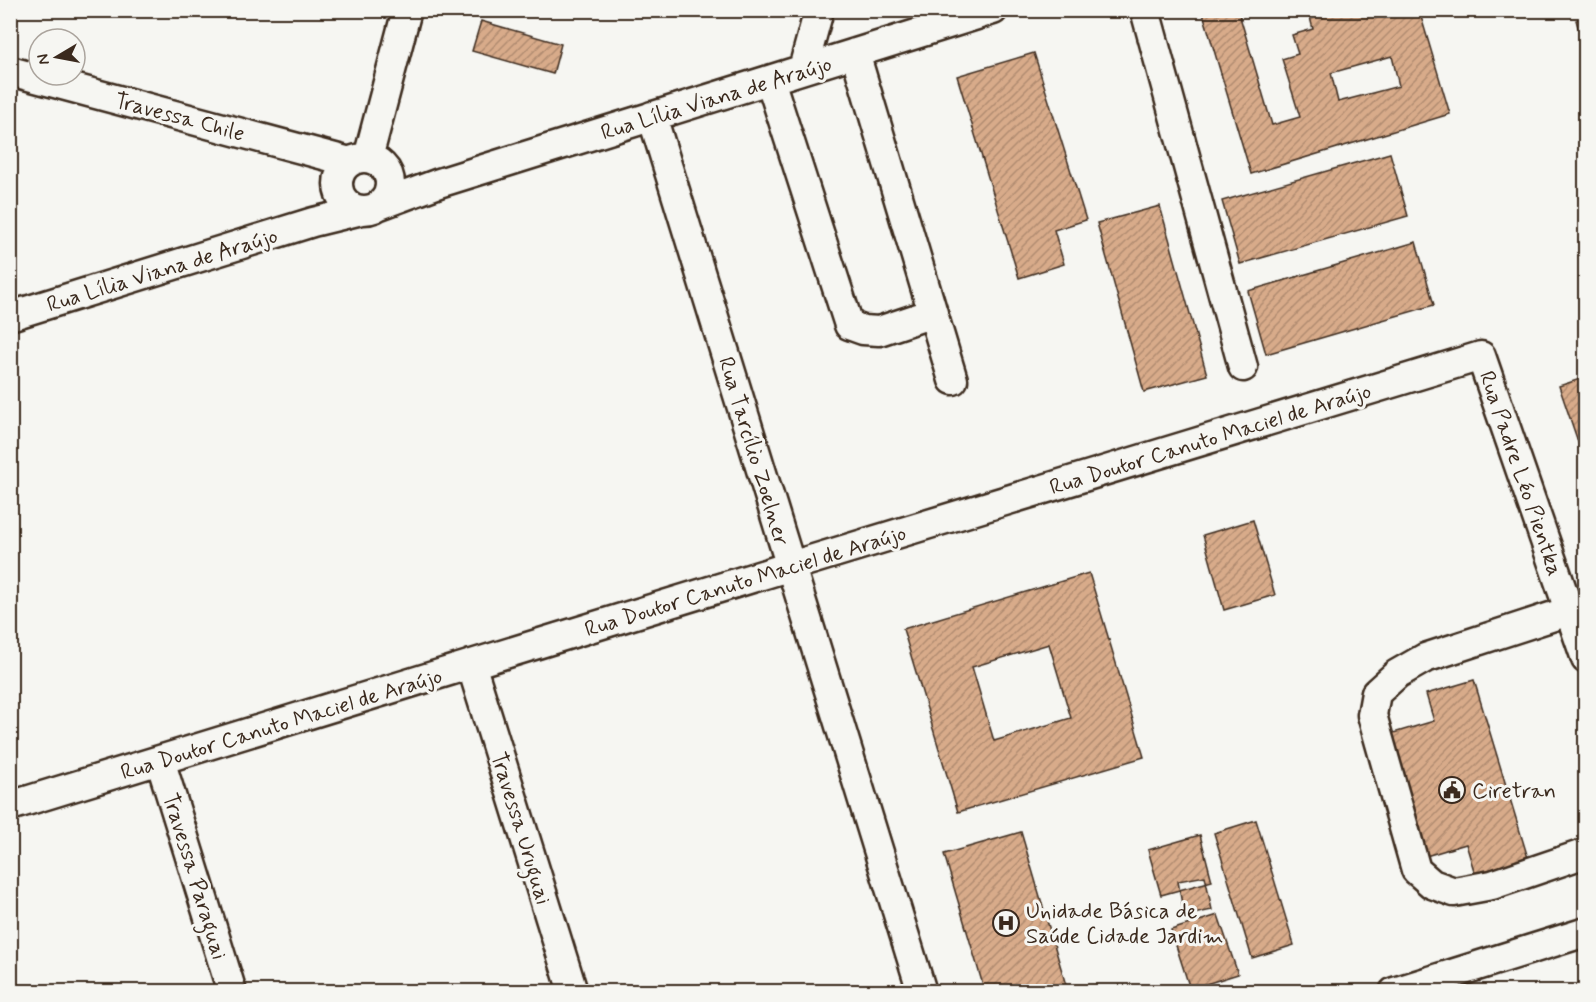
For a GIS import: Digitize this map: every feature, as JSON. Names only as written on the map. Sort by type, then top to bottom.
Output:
[{"type":"street","points":[[359,160],[407,10]]},
{"type":"street","points":[[803,69],[819,10]]},
{"type":"street","name":"Rua Lília Viana de Araújo","points":[[10,316],[313,222],[369,199],[439,183],[993,10]]},
{"type":"street","points":[[1145,10],[1243,367]]},
{"type":"street","points":[[855,53],[953,380]]},
{"type":"street","name":"Travessa Chile","points":[[10,71],[359,160]]},
{"type":"street","points":[[770,80],[849,325],[863,330],[879,331],[933,313]]},
{"type":"street","name":"Rua Tarcílio Zoelner","points":[[652,116],[922,992]]},
{"type":"street","points":[[359,160],[376,161],[388,174],[369,199],[339,191],[338,183],[344,167],[359,160]]},
{"type":"street","name":"Rua Doutor Canuto Maciel de Araújo","points":[[10,806],[1481,356]]},
{"type":"street","name":"Rua Padre Léo Pientka","points":[[1481,356],[1586,659]]},
{"type":"street","points":[[1569,611],[1425,658],[1397,674],[1376,693],[1372,715],[1416,870],[1432,884],[1454,892],[1464,891],[1492,885],[1586,853]]},
{"type":"street","name":"Travessa Uruguai","points":[[471,664],[573,992]]},
{"type":"street","name":"Travessa Paraguai","points":[[160,760],[232,992]]},
{"type":"street","points":[[1394,992],[1586,932]]},
{"type":"building","points":[[1202,10],[1238,10],[1272,125],[1300,117],[1282,59],[1298,54],[1292,35],[1313,29],[1308,10],[1419,10],[1450,114],[1251,174]],"holes":[[[1392,56],[1399,86],[1338,102],[1331,73]]]},
{"type":"building","points":[[1586,17],[1586,55],[1576,20]]},
{"type":"building","points":[[481,21],[561,44],[553,74],[472,51]]},
{"type":"building","points":[[1034,53],[1086,220],[1054,230],[1064,264],[1019,278],[957,76]]},
{"type":"building","points":[[1390,153],[1408,216],[1240,264],[1222,201]]},
{"type":"building","points":[[1160,206],[1207,375],[1144,392],[1097,223]]},
{"type":"building","points":[[1416,242],[1434,305],[1266,354],[1248,291]]},
{"type":"building","points":[[1586,377],[1586,465],[1559,386]]},
{"type":"building","points":[[1253,520],[1275,595],[1224,610],[1203,535]]},
{"type":"building","points":[[1089,573],[1144,757],[958,812],[903,629]],"holes":[[[1049,644],[1071,718],[994,741],[972,667]]]},
{"type":"building","name":"Ciretran","points":[[1474,680],[1528,858],[1475,874],[1466,844],[1416,859],[1380,737],[1434,721],[1426,694]]},
{"type":"building","points":[[1256,820],[1294,945],[1252,958],[1214,833]]},
{"type":"building","name":"Unidade Básica de Saúde Cidade Jardim","points":[[1021,832],[1068,992],[985,992],[944,854]]},
{"type":"building","points":[[1200,835],[1212,881],[1161,895],[1148,850]]},
{"type":"building","points":[[1205,876],[1212,910],[1184,916],[1178,881]]},
{"type":"building","points":[[1218,915],[1238,974],[1190,989],[1171,930]]},
{"type":"place","name":"Ciretran","points":[[1452,790]]},
{"type":"place","name":"Unidade Básica de Saúde Cidade Jardim","points":[[1006,923]]}]
